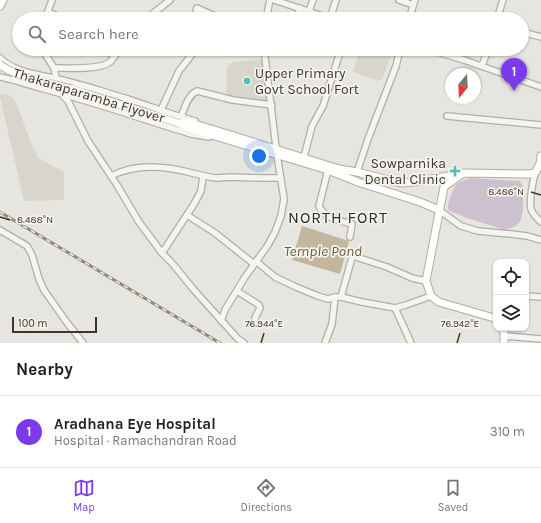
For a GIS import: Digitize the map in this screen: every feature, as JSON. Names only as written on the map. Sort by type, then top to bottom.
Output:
[{"type":"main road","points":[[0,6],[2,0]]},
{"type":"main road","name":"Thakaraparamba Flyover","points":[[0,65],[8,70],[27,77],[179,120]]},
{"type":"main road","points":[[179,120],[221,132],[439,210]]},
{"type":"main road","points":[[179,120],[192,129],[225,139],[304,158],[339,169],[403,183],[464,173],[535,173],[540,164],[541,156]]},
{"type":"main road","points":[[464,173],[444,187],[426,281],[430,296],[439,302],[493,318]]},
{"type":"street","points":[[48,12],[52,0]]},
{"type":"street","points":[[157,12],[170,0]]},
{"type":"street","points":[[267,12],[270,0]]},
{"type":"street","points":[[274,0],[309,12],[313,0]]},
{"type":"street","points":[[333,12],[336,0]]},
{"type":"street","points":[[399,0],[414,2],[411,12]]},
{"type":"street","points":[[499,12],[503,0]]},
{"type":"street","points":[[299,12],[300,8]]},
{"type":"street","points":[[529,34],[541,37]]},
{"type":"street","points":[[46,56],[54,68],[56,78],[66,95],[64,97],[68,101],[88,141],[112,176],[139,222],[162,253],[194,290],[238,339],[244,343]]},
{"type":"street","points":[[54,68],[96,67],[110,62],[115,56]]},
{"type":"street","points":[[161,110],[179,71],[191,56]]},
{"type":"street","points":[[222,321],[225,310],[275,232],[281,216],[284,199],[265,56]]},
{"type":"street","points":[[304,158],[312,126],[322,106],[339,56]]},
{"type":"street","points":[[357,172],[398,56]]},
{"type":"street","points":[[450,56],[541,87]]},
{"type":"street","points":[[482,66],[486,56]]},
{"type":"street","points":[[0,58],[12,67],[29,73],[56,78],[130,100],[161,110],[179,120],[192,95],[197,91],[233,100],[272,105]]},
{"type":"street","points":[[0,78],[12,79],[191,134],[225,139]]},
{"type":"street","points":[[447,116],[541,125]]},
{"type":"street","points":[[112,176],[129,169],[151,167],[172,168],[217,178],[280,178]]},
{"type":"street","points":[[328,170],[319,206],[321,211],[332,218],[352,224],[350,238]]},
{"type":"street","points":[[535,173],[532,185],[531,208],[535,216],[541,222]]},
{"type":"street","points":[[162,253],[187,216],[201,191],[203,176]]},
{"type":"street","points":[[439,210],[461,226],[478,231],[511,234],[541,240]]},
{"type":"street","points":[[187,216],[214,233],[275,277],[318,296],[328,299],[338,297],[395,308],[430,296]]},
{"type":"street","points":[[0,230],[27,246],[32,255],[44,290],[83,343]]},
{"type":"street","points":[[325,343],[332,324],[338,297],[354,256],[387,267],[412,278],[426,281]]},
{"type":"street","points":[[237,291],[259,305],[260,308],[255,318]]},
{"type":"street","points":[[529,296],[541,297]]},
{"type":"street","points":[[395,308],[411,343]]},
{"type":"street","points":[[503,336],[541,339]]},
{"type":"shaded area","points":[[358,56],[391,56],[382,80],[353,72]]},
{"type":"shaded area","name":"Upper Primary Govt School Fort","points":[[264,59],[269,102],[226,97],[227,66],[233,62]]},
{"type":"shaded area","points":[[7,94],[14,99],[18,107],[30,141],[38,158],[64,172],[64,200],[24,201],[0,97],[0,95]]},
{"type":"shaded area","points":[[470,178],[520,181],[523,187],[523,208],[521,220],[516,226],[505,230],[467,218],[448,210],[450,196],[456,185],[459,182]]},
{"type":"water","name":"Temple Pond","points":[[302,226],[349,241],[340,274],[292,260]]},
{"type":"railway","points":[[0,212],[220,343]]},
{"type":"place","name":"Upper Primary Govt School Fort","points":[[247,81]]},
{"type":"place","name":"Aradhana Eye Hospital","points":[[514,91]]},
{"type":"place","name":"Sowparnika Dental Clinic","points":[[455,171]]},
{"type":"district","name":"NORTH FORT","points":[[338,217]]}]
